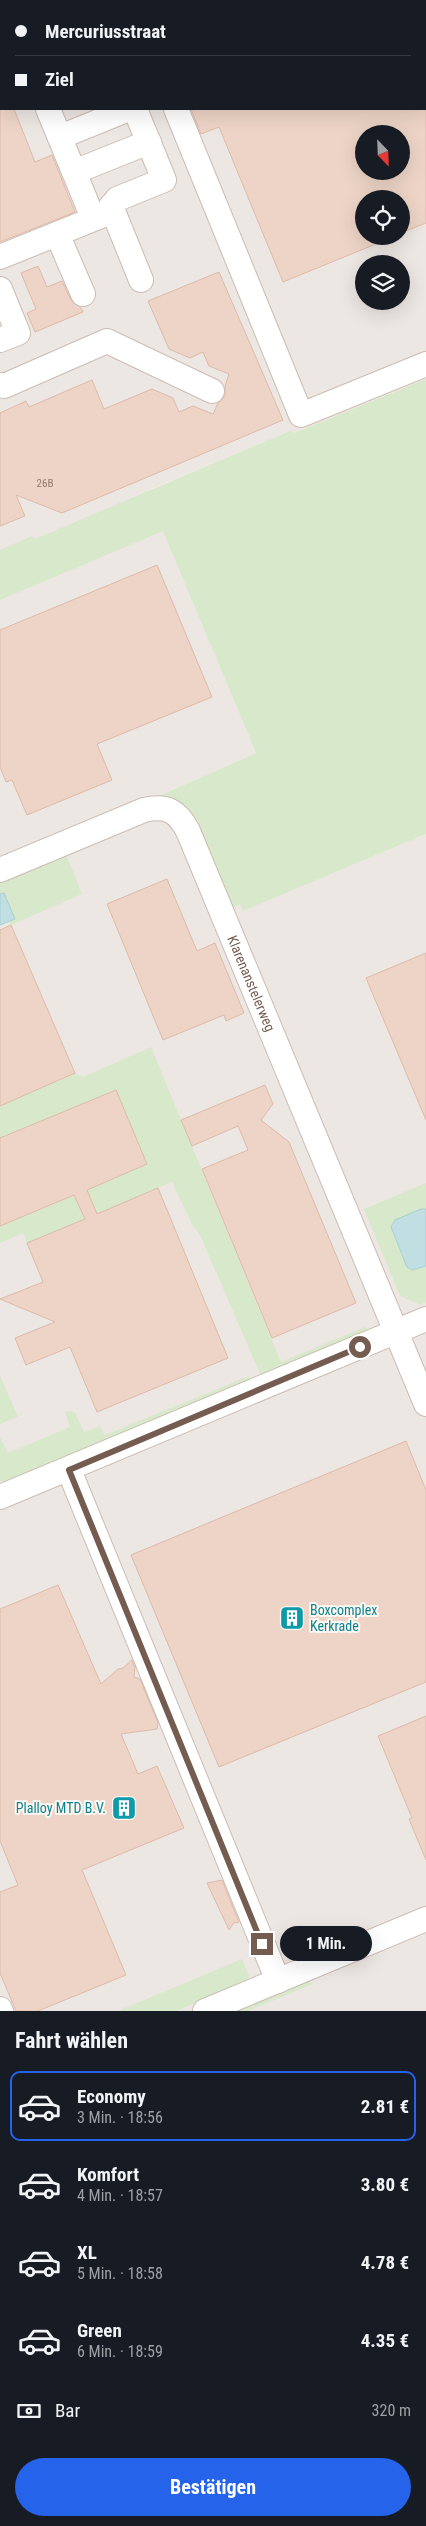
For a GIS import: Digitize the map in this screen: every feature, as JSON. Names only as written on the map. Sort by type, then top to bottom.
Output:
[{"type":"street","points":[[48,110],[74,172],[107,215],[141,280]]},
{"type":"street","points":[[60,137],[127,110]]},
{"type":"street","points":[[0,268],[62,243],[107,215],[117,198],[164,180],[135,110]]},
{"type":"street","points":[[176,110],[301,415],[426,364]]},
{"type":"street","points":[[74,172],[149,142]]},
{"type":"street","points":[[0,257],[107,215]]},
{"type":"street","points":[[62,243],[83,294]]},
{"type":"street","points":[[0,289],[18,333],[0,340]]},
{"type":"street","points":[[0,385],[4,386],[107,341],[212,391]]},
{"type":"street","name":"Klarenanstelerweg","points":[[0,870],[144,810],[158,807],[177,813],[188,831],[426,1404]]},
{"type":"street","points":[[0,1497],[69,1470],[426,1319]]},
{"type":"street","points":[[69,1470],[278,1981]]},
{"type":"street","points":[[204,2011],[426,1919]]},
{"type":"shaded area","points":[[0,110],[426,110],[426,379],[294,433],[292,430],[147,491],[256,753],[156,797],[185,808],[192,815],[234,908],[240,903],[243,910],[426,834],[426,2011],[0,2011]]},
{"type":"green space","points":[[426,379],[426,834],[243,911],[240,904],[233,908],[192,816],[185,808],[154,798],[256,753],[163,531],[0,600],[0,550],[32,536],[35,539],[292,430],[294,433]]},
{"type":"green space","points":[[66,854],[82,894],[11,925],[9,921],[14,919],[3,893],[0,894],[0,881]]},
{"type":"green space","points":[[151,1047],[281,1362],[365,1327],[369,1330],[261,1376],[200,1235],[192,1224],[172,1182],[97,1214],[87,1190],[147,1164],[116,1090],[0,1138],[0,1105],[75,1073],[83,1077]]},
{"type":"green space","points":[[426,1183],[426,1209],[392,1231],[409,1269],[415,1270],[426,1266],[426,1302],[420,1305],[400,1296],[364,1209]]},
{"type":"green space","points":[[74,1195],[85,1219],[27,1243],[23,1233],[0,1243],[0,1226]]},
{"type":"green space","points":[[0,1376],[18,1417],[0,1424]]},
{"type":"green space","points":[[249,1376],[250,1380],[9,1481],[0,1481],[0,1437],[8,1453],[70,1427],[65,1412],[71,1411],[75,1413],[84,1432],[100,1426],[105,1435]]},
{"type":"green space","points":[[242,1959],[249,1976],[246,1982],[176,2011],[118,2011]]},
{"type":"green space","points":[[306,1979],[313,1984],[248,2011],[230,2011]]},
{"type":"water","points":[[4,893],[15,919],[0,925],[0,894]]},
{"type":"water","points":[[421,1209],[426,1209],[426,1266],[412,1270],[407,1267],[391,1227],[395,1220]]},
{"type":"building","points":[[0,110],[14,110],[35,162],[52,155],[75,212],[0,242]]},
{"type":"building","points":[[191,110],[426,110],[426,223],[410,229],[410,190],[355,190],[355,245],[373,245],[283,282],[219,127],[201,134]]},
{"type":"building","points":[[38,266],[47,287],[62,281],[71,300],[83,312],[35,332],[27,313],[36,309],[21,273]]},
{"type":"building","points":[[219,272],[283,420],[62,513],[16,495],[25,516],[0,526],[0,413],[26,401],[29,407],[92,380],[104,409],[152,389],[173,398],[179,412],[193,406],[213,414],[218,403],[225,396],[225,386],[229,374],[209,366],[203,352],[190,358],[169,349],[148,301]]},
{"type":"building","points":[[157,565],[212,697],[97,744],[112,780],[27,815],[12,780],[6,782],[0,767],[0,630]]},
{"type":"building","points":[[167,879],[197,951],[215,943],[244,1013],[226,1021],[224,1015],[163,1040],[107,904]]},
{"type":"building","points":[[11,925],[75,1073],[0,1106],[0,930]]},
{"type":"building","points":[[426,953],[426,1120],[366,978]]},
{"type":"building","points":[[265,1085],[273,1104],[261,1120],[289,1142],[356,1303],[272,1338],[202,1169],[248,1150],[238,1126],[192,1146],[181,1120]]},
{"type":"building","points":[[116,1090],[147,1164],[87,1190],[97,1214],[158,1188],[228,1358],[97,1412],[70,1347],[26,1365],[15,1338],[55,1322],[0,1299],[43,1282],[27,1243],[85,1219],[74,1195],[0,1226],[0,1138]]},
{"type":"building","name":"Boxcomplex Kerkrade","points":[[406,1441],[426,1490],[426,1682],[219,1767],[131,1555]]},
{"type":"building","name":"Plalloy MTD B.V.","points":[[58,1585],[101,1684],[132,1660],[135,1668],[134,1677],[140,1679],[158,1723],[157,1729],[121,1734],[138,1774],[157,1766],[184,1828],[82,1870],[126,1975],[38,2011],[16,2011],[0,1973],[0,1892],[18,1885],[0,1841],[0,1609]]},
{"type":"building","points":[[426,1716],[426,1860],[409,1819],[412,1818],[378,1736]]},
{"type":"building","points":[[222,1880],[239,1922],[234,1923],[229,1930],[207,1883]]},
{"type":"place","name":"Boxcomplex Kerkrade","points":[[292,1618]]},
{"type":"place","name":"Plalloy MTD B.V.","points":[[124,1808]]},
{"type":"route","points":[[262,1944],[69,1470],[360,1347]]}]
